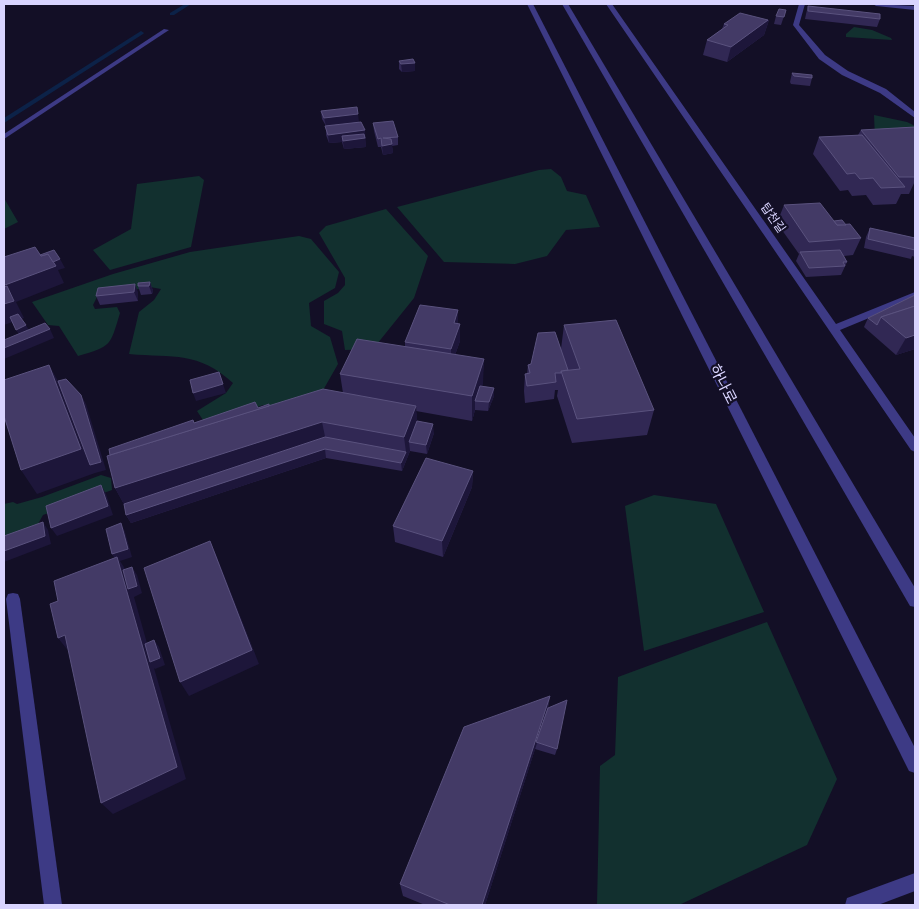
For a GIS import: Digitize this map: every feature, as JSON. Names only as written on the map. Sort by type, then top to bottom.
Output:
[{"type":"street","name":"하나로","points":[[530,4],[915,765]]},
{"type":"street","points":[[565,4],[915,602]]},
{"type":"street","name":"탑천길","points":[[609,4],[915,448]]},
{"type":"street","points":[[802,4],[796,26],[822,57],[844,73],[884,91],[915,116]]},
{"type":"street","points":[[876,4],[915,8]]},
{"type":"street","points":[[4,137],[166,30]]},
{"type":"street","points":[[834,329],[915,294]]},
{"type":"street","points":[[13,598],[53,905]]},
{"type":"street","points":[[854,905],[915,882]]},
{"type":"green space","points":[[854,27],[872,30],[892,40],[846,37],[846,34]]},
{"type":"green space","points":[[874,115],[907,122],[915,126],[909,139],[875,139]]},
{"type":"green space","points":[[551,169],[561,177],[567,191],[586,195],[600,227],[566,230],[547,256],[515,264],[444,262],[397,207],[539,170]]},
{"type":"green space","points":[[199,176],[204,180],[191,247],[110,270],[93,250],[131,229],[137,184]]},
{"type":"green space","points":[[4,198],[18,222],[4,229]]},
{"type":"green space","points":[[386,209],[428,256],[414,298],[373,349],[345,350],[342,331],[324,324],[324,301],[338,293],[345,285],[345,278],[319,233],[326,226]]},
{"type":"green space","points":[[299,236],[311,239],[339,272],[335,288],[309,303],[311,326],[330,337],[338,364],[318,399],[279,412],[263,405],[207,426],[197,411],[226,393],[233,383],[220,373],[197,361],[172,356],[129,354],[139,312],[154,300],[161,289],[150,287],[97,297],[93,305],[95,309],[117,307],[120,313],[117,324],[111,338],[104,347],[78,356],[59,326],[48,325],[32,302],[113,274],[190,252]]},
{"type":"green space","points":[[101,475],[111,478],[112,490],[43,515],[38,524],[4,542],[4,504],[13,502],[17,504],[42,497]]},
{"type":"green space","points":[[654,495],[716,504],[764,612],[644,651],[625,506]]},
{"type":"green space","points":[[767,622],[837,779],[807,845],[679,905],[597,905],[600,766],[615,755],[618,677]]},
{"type":"building","points":[[808,6],[880,14],[880,19],[808,11]]},
{"type":"building","points":[[779,9],[786,10],[784,17],[776,16]]},
{"type":"building","points":[[740,13],[768,20],[731,47],[707,40],[728,25],[724,24]]},
{"type":"building","points":[[413,59],[415,63],[401,64],[399,61]]},
{"type":"building","points":[[792,73],[812,75],[812,78],[794,76]]},
{"type":"building","points":[[357,107],[358,114],[324,118],[321,111]]},
{"type":"building","points":[[393,121],[398,137],[383,138],[391,139],[392,144],[382,146],[381,138],[378,139],[373,123]]},
{"type":"building","points":[[361,122],[365,130],[328,135],[325,126]]},
{"type":"building","points":[[915,127],[915,177],[899,177],[861,130]]},
{"type":"building","points":[[364,134],[365,138],[343,141],[342,136]]},
{"type":"building","points":[[862,135],[905,187],[881,188],[873,178],[860,179],[855,173],[847,174],[819,137]]},
{"type":"building","points":[[820,203],[837,225],[850,224],[861,238],[809,242],[784,205]]},
{"type":"building","points":[[842,220],[846,225],[837,225],[834,221]]},
{"type":"building","points":[[870,228],[915,238],[915,250],[868,239]]},
{"type":"building","points":[[35,247],[41,256],[48,254],[56,266],[5,285],[4,257]]},
{"type":"building","points":[[54,250],[60,259],[53,262],[48,254],[40,255]]},
{"type":"building","points":[[840,250],[847,262],[843,262],[845,266],[809,268],[800,252]]},
{"type":"building","points":[[150,282],[149,286],[138,286],[138,283]]},
{"type":"building","points":[[135,284],[134,292],[96,296],[98,288]]},
{"type":"building","points":[[7,286],[14,301],[4,304],[4,287]]},
{"type":"building","points":[[915,295],[915,306],[881,317],[877,325],[868,318]]},
{"type":"building","points":[[420,305],[458,310],[454,323],[460,324],[451,349],[405,342]]},
{"type":"building","points":[[915,306],[915,335],[906,338],[881,317]]},
{"type":"building","points":[[18,314],[26,325],[16,330],[10,317]]},
{"type":"building","points":[[616,320],[654,410],[577,419],[561,371],[580,369],[564,325]]},
{"type":"building","points":[[45,323],[50,329],[4,348],[4,340]]},
{"type":"building","points":[[555,332],[568,370],[555,373],[556,382],[527,386],[525,374],[530,373],[528,365],[531,364],[538,333]]},
{"type":"building","points":[[357,339],[484,359],[472,396],[340,374]]},
{"type":"building","points":[[49,365],[81,449],[21,470],[4,416],[4,380]]},
{"type":"building","points":[[219,372],[223,384],[193,393],[190,380]]},
{"type":"building","points":[[66,379],[81,395],[101,462],[90,465],[58,381]]},
{"type":"building","points":[[480,386],[494,388],[489,402],[475,401]]},
{"type":"building","points":[[323,389],[416,406],[404,437],[322,422],[115,488],[107,456]]},
{"type":"building","points":[[255,402],[258,408],[269,404],[269,406],[110,455],[109,449],[193,420],[194,423]]},
{"type":"building","points":[[417,421],[433,424],[426,445],[409,442]]},
{"type":"building","points":[[325,437],[406,452],[401,463],[325,449],[126,515],[124,504]]},
{"type":"building","points":[[426,458],[473,471],[442,541],[393,526]]},
{"type":"building","points":[[101,485],[108,506],[51,528],[46,506]]},
{"type":"building","points":[[43,522],[45,536],[4,551],[4,536]]},
{"type":"building","points":[[121,523],[128,549],[112,554],[106,529]]},
{"type":"building","points":[[210,541],[252,650],[180,682],[144,568]]},
{"type":"building","points":[[117,557],[177,767],[101,803],[65,635],[58,638],[50,604],[58,601],[54,581]]},
{"type":"building","points":[[132,567],[137,586],[128,589],[123,570]]},
{"type":"building","points":[[154,640],[160,658],[150,662],[145,644]]},
{"type":"building","points":[[550,696],[482,905],[450,905],[400,884],[464,727]]},
{"type":"building","points":[[567,700],[557,749],[536,742],[548,708]]},
{"type":"waterway","points":[[172,14],[188,4]]},
{"type":"waterway","points":[[4,121],[141,33]]}]
